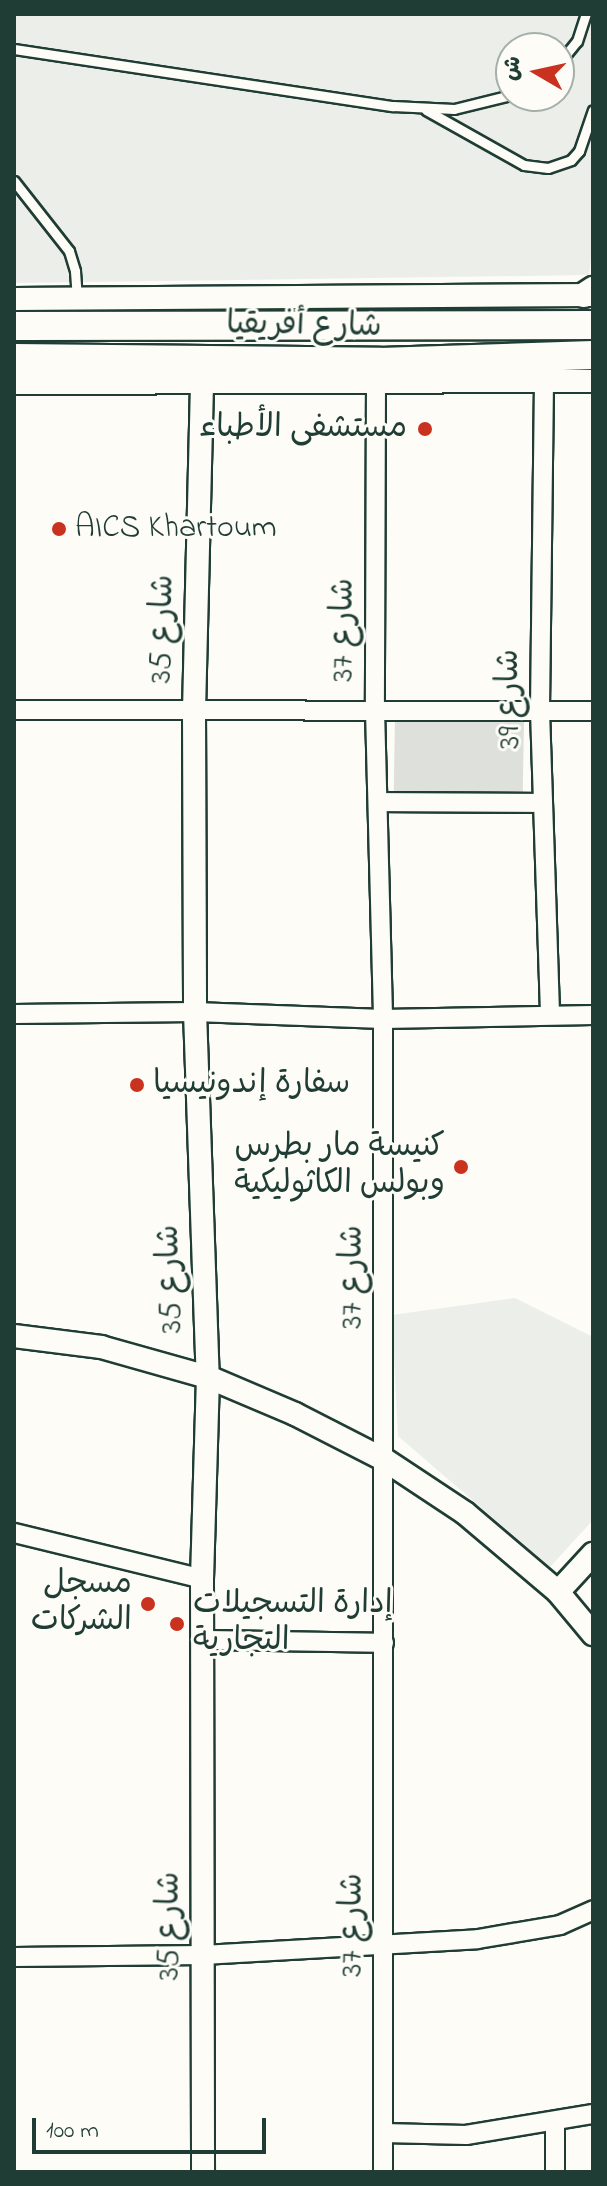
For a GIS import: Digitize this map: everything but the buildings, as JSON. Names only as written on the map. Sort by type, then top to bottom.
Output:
[{"type":"highway","name":"شارع أفريقيا","points":[[14,326],[593,325]]},
{"type":"highway","name":"شارع أفريقيا","points":[[14,358],[380,362],[593,355]]},
{"type":"street","name":"شارع أفريقيا","points":[[14,299],[590,293]]},
{"type":"street","name":"شارع أفريقيا","points":[[14,383],[593,381]]},
{"type":"street","name":"شارع 39","points":[[544,382],[540,711],[550,1015]]},
{"type":"street","name":"شارع 37","points":[[376,383],[375,710],[383,1019],[385,1460],[383,2172]]},
{"type":"street","name":"شارع 35","points":[[202,384],[194,711],[195,1012],[208,1377],[202,1579],[203,2172]]},
{"type":"street","points":[[14,710],[593,711]]},
{"type":"street","points":[[378,802],[543,803]]},
{"type":"street","points":[[14,1014],[195,1012],[383,1019],[593,1015]]},
{"type":"street","points":[[14,1336],[101,1347],[208,1377],[295,1414],[385,1460],[465,1513],[558,1592],[593,1634]]},
{"type":"street","points":[[14,1533],[202,1579]]},
{"type":"street","points":[[558,1592],[593,1554]]},
{"type":"street","points":[[202,1640],[384,1643]]},
{"type":"street","points":[[14,1957],[203,1955],[514,1935],[560,1925],[593,1910]]},
{"type":"street","points":[[384,2133],[466,2135],[555,2123],[593,2114]]},
{"type":"street","points":[[555,2123],[555,2172]]},
{"type":"lane","points":[[575,43],[586,14]]},
{"type":"lane","points":[[14,49],[423,109],[454,109],[495,99]]},
{"type":"lane","points":[[423,109],[524,165],[548,168],[571,160],[579,151],[593,110]]},
{"type":"lane","points":[[14,181],[69,251],[75,271],[77,298]]},
{"type":"shaded area","points":[[14,14],[593,14],[593,241],[589,275],[14,283]]},
{"type":"shaded area","points":[[395,719],[524,721],[523,801],[394,799]]},
{"type":"shaded area","points":[[515,1298],[593,1337],[593,1520],[550,1567],[398,1436],[392,1315]]},
{"type":"place","name":"مستشفی الأطباء","points":[[425,429]]},
{"type":"place","name":"AICS Khartoum","points":[[59,529]]},
{"type":"place","name":"سفارة إندونيسيا","points":[[137,1085]]},
{"type":"place","name":"كنيسة مار بطرس وبولس الكاثوليكية","points":[[461,1167]]},
{"type":"place","name":"مسجل الشركات","points":[[148,1604]]},
{"type":"place","name":"إدارة التسجيلات التجارية","points":[[177,1624]]}]
